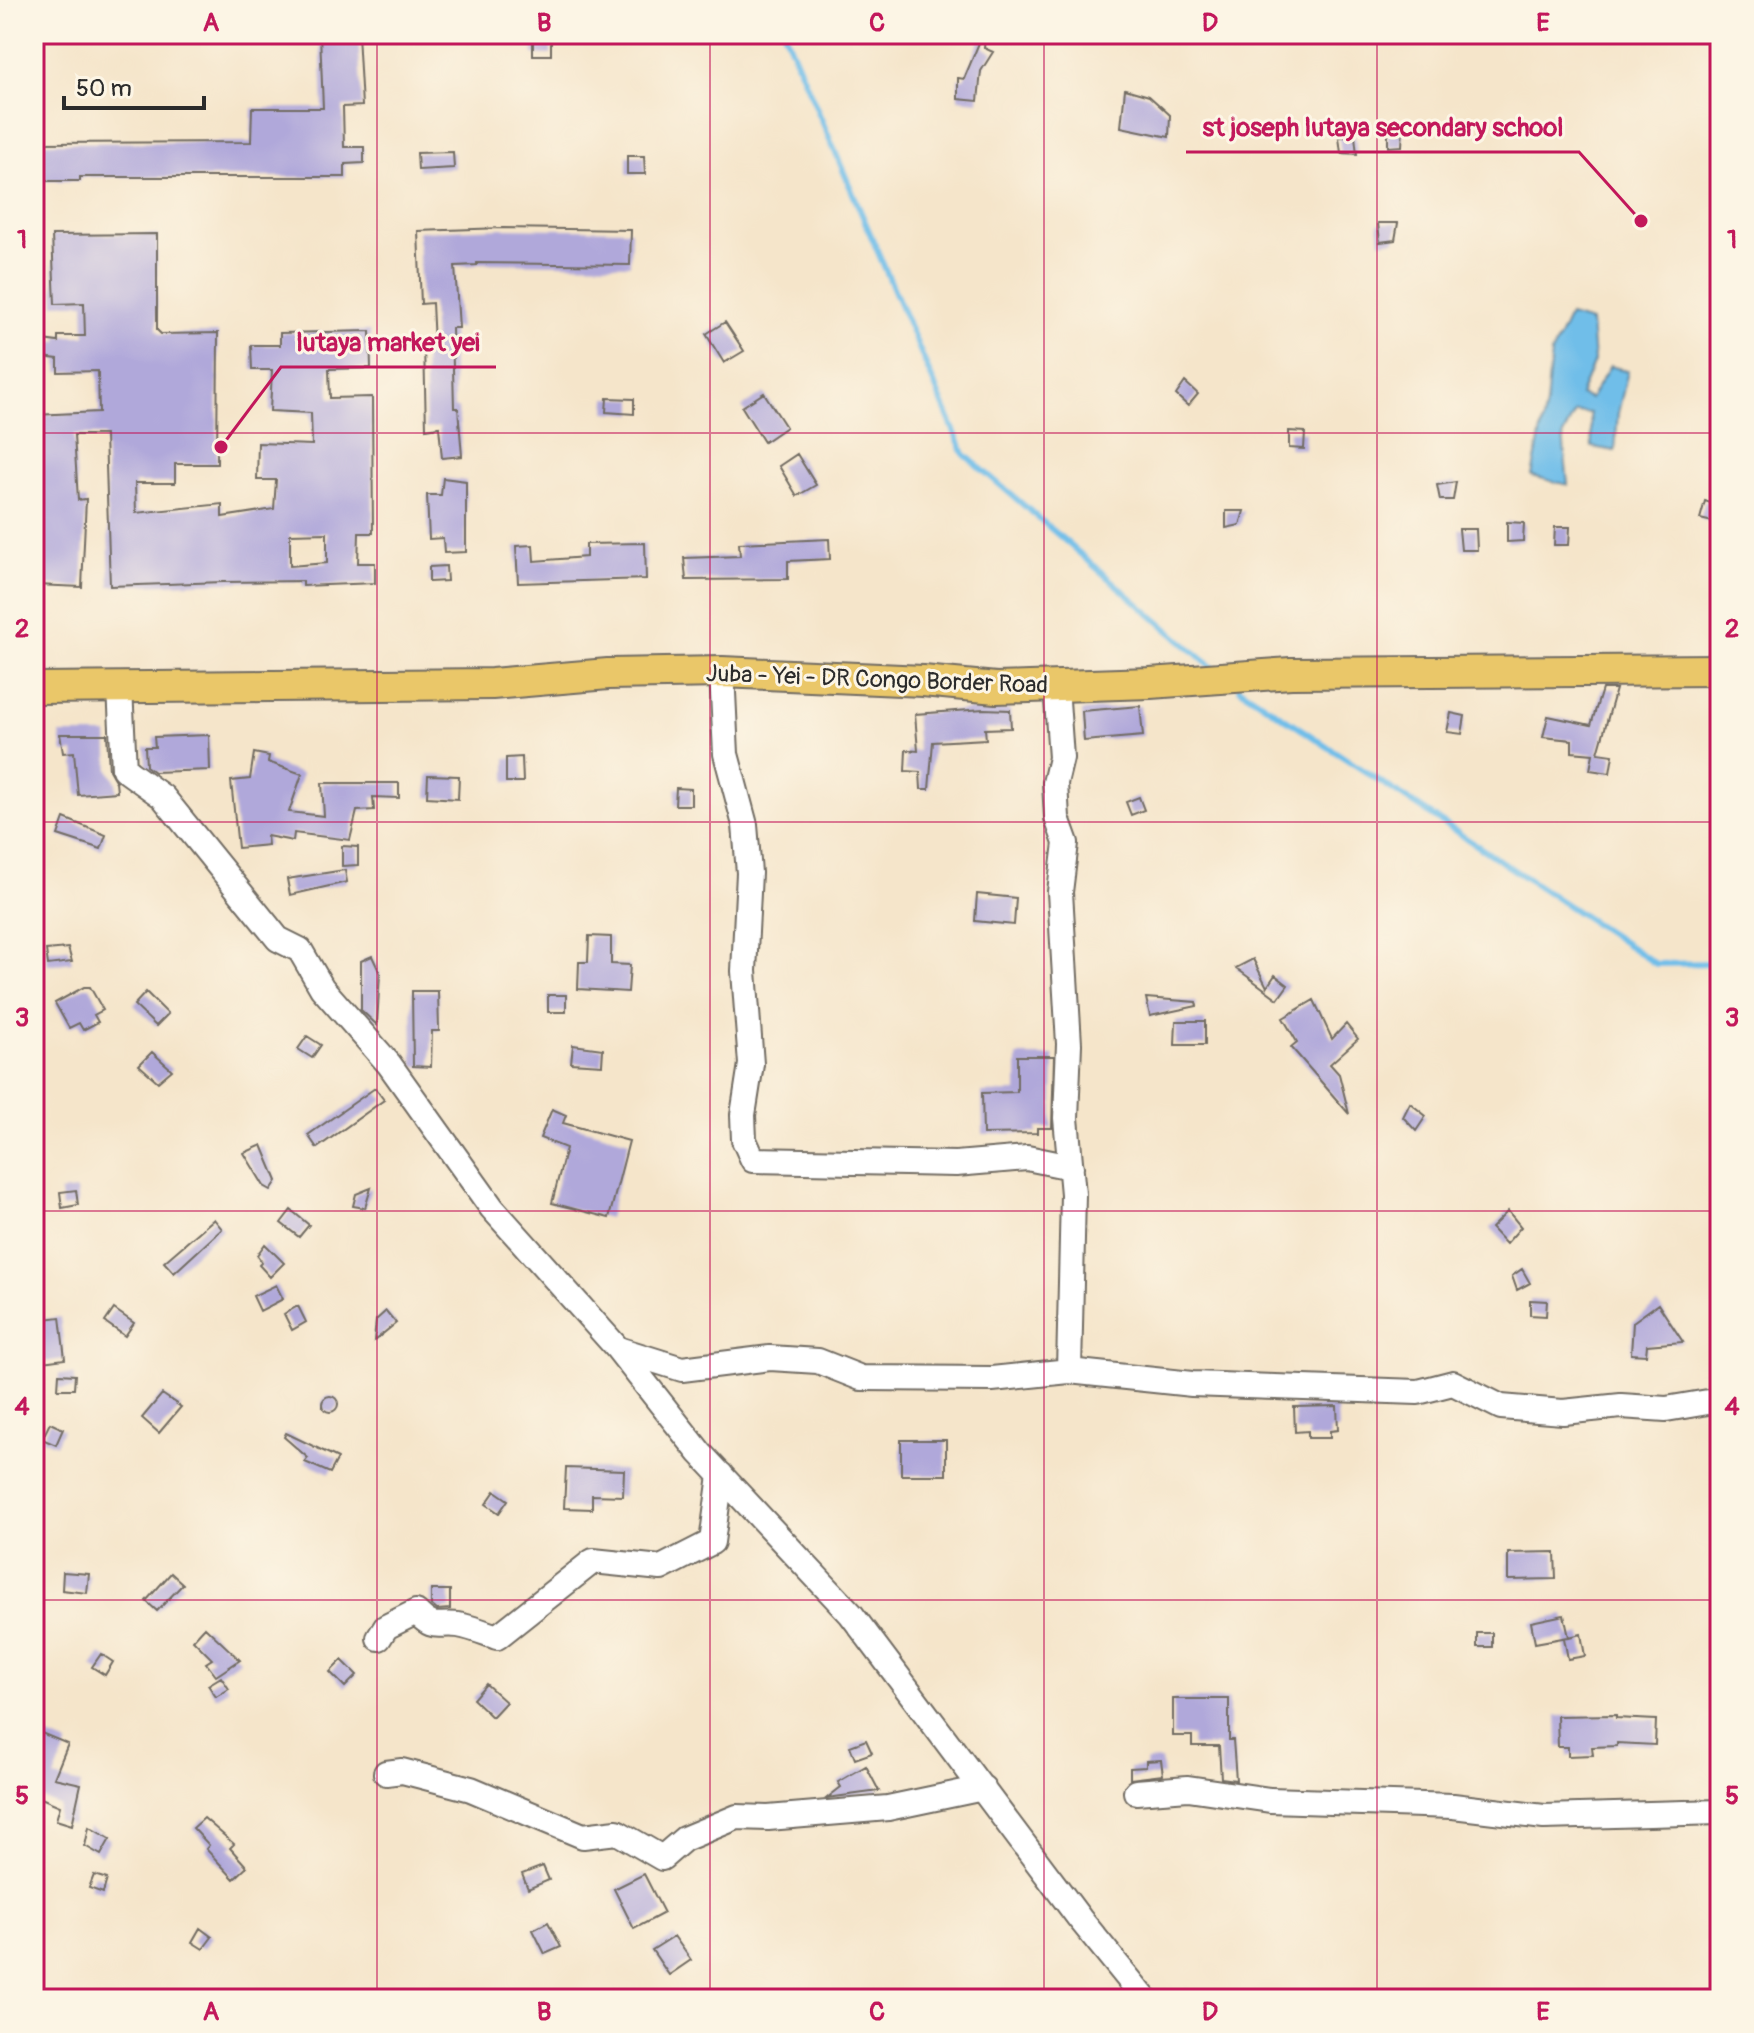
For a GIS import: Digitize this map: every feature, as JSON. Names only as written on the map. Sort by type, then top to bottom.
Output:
[{"type":"main road","name":"Juba - Yei - DR Congo Border Road","points":[[34,688],[492,684],[608,674],[722,672],[923,681],[996,688],[1304,673],[1720,670]]},
{"type":"street","points":[[722,672],[726,754],[745,825],[749,873],[744,971],[751,1064],[743,1115],[744,1140],[753,1160],[956,1164],[1027,1158],[1071,1167]]},
{"type":"street","points":[[1056,686],[1061,758],[1055,783],[1057,818],[1066,843],[1060,892],[1069,1044],[1066,1118],[1071,1167],[1069,1371]]},
{"type":"street","points":[[120,688],[124,769],[163,797],[278,939],[300,950],[322,988],[389,1064],[492,1208],[618,1349],[721,1475],[851,1614],[1145,1999]]},
{"type":"street","points":[[618,1349],[682,1369],[770,1358],[818,1361],[861,1378],[992,1379],[1069,1371],[1111,1378],[1292,1388],[1386,1388],[1418,1392],[1453,1383],[1501,1407],[1563,1412],[1621,1406],[1666,1409],[1720,1400]]},
{"type":"street","points":[[379,1638],[386,1627],[416,1612],[427,1623],[441,1628],[455,1624],[497,1637],[593,1561],[661,1568],[712,1542],[721,1475]]},
{"type":"street","points":[[386,1773],[402,1771],[471,1789],[583,1836],[617,1832],[662,1858],[684,1839],[737,1817],[768,1818],[888,1808],[983,1788]]},
{"type":"street","points":[[1136,1792],[1188,1788],[1270,1800],[1453,1806],[1544,1817],[1720,1812]]},
{"type":"water","points":[[1569,316],[1591,322],[1594,361],[1580,395],[1590,399],[1610,366],[1628,371],[1618,413],[1615,451],[1592,447],[1590,413],[1575,412],[1563,435],[1568,485],[1532,476],[1546,405],[1551,354]]},
{"type":"building","points":[[320,34],[358,34],[362,106],[343,107],[344,147],[364,147],[364,163],[345,164],[345,177],[80,177],[80,181],[34,181],[34,143],[251,142],[252,108],[323,108]]},
{"type":"building","points":[[981,38],[985,39],[984,48],[993,52],[981,71],[978,101],[958,99],[958,78],[964,79]]},
{"type":"building","points":[[533,40],[551,40],[551,55],[533,55]]},
{"type":"building","points":[[1125,89],[1149,96],[1170,115],[1169,137],[1121,127]]},
{"type":"building","points":[[1403,128],[1402,146],[1388,147],[1388,129]]},
{"type":"building","points":[[1355,136],[1357,154],[1341,153],[1339,137]]},
{"type":"building","points":[[453,152],[454,168],[418,170],[417,153]]},
{"type":"building","points":[[627,156],[644,156],[645,174],[627,174]]},
{"type":"building","points":[[1378,223],[1398,223],[1395,240],[1380,242]]},
{"type":"building","points":[[503,228],[631,230],[630,265],[477,263],[455,266],[459,328],[452,328],[454,408],[458,408],[462,456],[442,458],[439,427],[426,429],[424,344],[434,344],[432,303],[421,304],[418,231]]},
{"type":"building","points":[[157,234],[157,330],[161,334],[218,333],[217,464],[175,464],[175,483],[135,483],[136,513],[222,504],[222,517],[274,509],[276,480],[257,480],[258,443],[312,445],[311,413],[270,411],[272,370],[252,370],[251,345],[280,345],[280,333],[370,331],[371,368],[329,369],[330,398],[372,397],[373,533],[359,533],[358,563],[375,563],[375,583],[303,586],[303,581],[110,586],[105,435],[74,435],[78,500],[86,499],[82,587],[36,585],[39,535],[34,536],[34,415],[99,412],[98,371],[58,372],[58,359],[34,356],[34,339],[58,342],[58,336],[85,336],[84,303],[55,304],[52,235]],"holes":[[[327,533],[327,563],[290,566],[290,534]]]},
{"type":"building","points":[[725,322],[744,351],[724,363],[706,334]]},
{"type":"building","points":[[1185,382],[1198,394],[1188,406],[1176,395]]},
{"type":"building","points":[[764,393],[786,427],[764,442],[742,407]]},
{"type":"building","points":[[607,398],[634,399],[634,414],[606,412]]},
{"type":"building","points":[[1289,431],[1305,432],[1304,449],[1289,448]]},
{"type":"building","points":[[797,454],[816,485],[797,496],[779,466]]},
{"type":"building","points":[[443,478],[466,481],[466,552],[444,553],[443,538],[429,539],[427,495],[441,495]]},
{"type":"building","points":[[1456,482],[1453,500],[1440,500],[1437,485]]},
{"type":"building","points":[[1705,501],[1720,506],[1717,523],[1700,519]]},
{"type":"building","points":[[1226,511],[1244,511],[1240,525],[1226,528]]},
{"type":"building","points":[[1507,522],[1524,523],[1523,541],[1507,542]]},
{"type":"building","points":[[1555,527],[1570,527],[1569,545],[1554,545]]},
{"type":"building","points":[[1459,529],[1476,529],[1477,550],[1461,550]]},
{"type":"building","points":[[829,539],[830,559],[788,561],[788,579],[686,580],[684,558],[740,556],[739,543]]},
{"type":"building","points":[[645,543],[646,579],[518,583],[516,546],[533,545],[534,561],[586,557],[586,544]]},
{"type":"building","points":[[446,566],[447,581],[429,582],[429,567]]},
{"type":"building","points":[[1602,689],[1616,689],[1598,753],[1613,755],[1610,773],[1590,770],[1593,754],[1572,752],[1572,740],[1543,737],[1548,716],[1591,725]]},
{"type":"building","points":[[1140,706],[1143,736],[1084,741],[1082,711]]},
{"type":"building","points":[[1010,710],[1011,728],[985,729],[986,739],[933,742],[929,789],[921,789],[920,772],[905,771],[906,750],[918,751],[915,714]]},
{"type":"building","points":[[1451,713],[1465,716],[1462,734],[1447,732]]},
{"type":"building","points":[[60,734],[107,734],[109,770],[116,782],[117,792],[78,795],[74,752],[63,753]]},
{"type":"building","points":[[209,735],[210,770],[154,772],[146,766],[145,747],[155,747],[154,737]]},
{"type":"building","points":[[254,753],[269,756],[268,762],[302,774],[289,812],[324,816],[322,783],[399,783],[399,798],[373,797],[374,810],[357,811],[350,840],[294,833],[293,841],[267,836],[268,845],[238,848],[231,781],[250,779]]},
{"type":"building","points":[[522,757],[523,782],[506,782],[506,758]]},
{"type":"building","points":[[428,775],[459,776],[458,799],[427,797]]},
{"type":"building","points":[[676,788],[691,789],[691,805],[675,805]]},
{"type":"building","points":[[1139,797],[1144,810],[1131,815],[1126,802]]},
{"type":"building","points":[[64,818],[106,835],[101,849],[58,835]]},
{"type":"building","points":[[342,846],[358,847],[358,865],[342,866]]},
{"type":"building","points":[[345,870],[347,882],[290,895],[287,879]]},
{"type":"building","points":[[977,894],[1016,898],[1014,925],[975,921]]},
{"type":"building","points":[[589,936],[611,937],[611,964],[630,965],[628,992],[578,989],[579,962],[588,962]]},
{"type":"building","points":[[68,948],[72,962],[48,965],[46,950]]},
{"type":"building","points":[[372,956],[380,973],[377,1025],[361,1010],[361,961]]},
{"type":"building","points":[[1253,959],[1267,987],[1275,975],[1288,985],[1278,999],[1236,968]]},
{"type":"building","points":[[84,987],[90,987],[103,1010],[94,1015],[98,1022],[83,1030],[79,1023],[69,1028],[55,1003]]},
{"type":"building","points":[[412,991],[438,991],[439,1031],[432,1031],[431,1067],[413,1066]]},
{"type":"building","points":[[146,992],[168,1014],[156,1026],[134,1005]]},
{"type":"building","points":[[548,995],[566,995],[566,1012],[548,1012]]},
{"type":"building","points":[[1146,998],[1196,1002],[1197,1006],[1150,1016]]},
{"type":"building","points":[[1314,1000],[1332,1039],[1346,1024],[1358,1039],[1330,1064],[1339,1074],[1349,1114],[1291,1047],[1297,1042],[1283,1018]]},
{"type":"building","points":[[1176,1021],[1205,1021],[1205,1045],[1175,1045]]},
{"type":"building","points":[[307,1036],[321,1045],[312,1058],[298,1049]]},
{"type":"building","points":[[573,1045],[603,1049],[602,1065],[571,1063]]},
{"type":"building","points":[[152,1052],[172,1070],[158,1082],[139,1065]]},
{"type":"building","points":[[1017,1056],[1054,1056],[1052,1128],[1037,1128],[1037,1133],[983,1134],[982,1093],[1017,1092]]},
{"type":"building","points":[[375,1088],[384,1100],[317,1148],[308,1135]]},
{"type":"building","points":[[1410,1103],[1426,1116],[1416,1131],[1403,1117]]},
{"type":"building","points":[[552,1109],[566,1115],[563,1123],[629,1141],[609,1218],[552,1203],[566,1148],[540,1138]]},
{"type":"building","points":[[262,1145],[277,1181],[271,1190],[264,1186],[244,1153]]},
{"type":"building","points":[[371,1188],[365,1208],[353,1206],[356,1194]]},
{"type":"building","points":[[76,1190],[78,1205],[62,1208],[60,1192]]},
{"type":"building","points":[[291,1210],[309,1225],[299,1237],[281,1223]]},
{"type":"building","points":[[1508,1211],[1521,1227],[1506,1244],[1491,1228]]},
{"type":"building","points":[[214,1219],[222,1229],[174,1273],[164,1262]]},
{"type":"building","points":[[265,1244],[284,1263],[270,1277],[259,1265],[262,1262],[257,1255]]},
{"type":"building","points":[[1522,1269],[1530,1283],[1517,1290],[1512,1276]]},
{"type":"building","points":[[276,1285],[283,1299],[260,1311],[253,1296]]},
{"type":"building","points":[[1530,1300],[1547,1301],[1546,1316],[1530,1315]]},
{"type":"building","points":[[1658,1304],[1683,1342],[1647,1345],[1646,1355],[1631,1354],[1633,1322]]},
{"type":"building","points":[[298,1306],[306,1322],[292,1330],[284,1314]]},
{"type":"building","points":[[114,1309],[134,1323],[125,1336],[105,1322]]},
{"type":"building","points":[[386,1311],[396,1323],[374,1341],[376,1320]]},
{"type":"building","points":[[60,1317],[65,1359],[34,1363],[34,1351],[40,1346],[36,1320]]},
{"type":"building","points":[[59,1374],[75,1375],[74,1389],[58,1389]]},
{"type":"building","points":[[162,1394],[181,1407],[159,1433],[142,1418]]},
{"type":"building","points":[[327,1396],[333,1396],[338,1404],[336,1410],[327,1412],[322,1407],[322,1401]]},
{"type":"building","points":[[1337,1406],[1338,1430],[1330,1431],[1330,1438],[1308,1438],[1308,1431],[1295,1432],[1294,1407]]},
{"type":"building","points":[[50,1423],[63,1429],[56,1445],[42,1439]]},
{"type":"building","points":[[286,1433],[338,1458],[330,1473],[305,1462],[308,1458],[284,1437]]},
{"type":"building","points":[[901,1440],[946,1440],[946,1475],[901,1475]]},
{"type":"building","points":[[566,1468],[624,1470],[623,1496],[592,1495],[592,1509],[564,1508]]},
{"type":"building","points":[[495,1491],[508,1500],[499,1513],[486,1504]]},
{"type":"building","points":[[1555,1552],[1556,1579],[1508,1580],[1508,1553]]},
{"type":"building","points":[[63,1572],[89,1574],[87,1593],[62,1590]]},
{"type":"building","points":[[171,1573],[183,1584],[157,1611],[146,1601]]},
{"type":"building","points":[[431,1590],[450,1590],[450,1609],[437,1610],[431,1605]]},
{"type":"building","points":[[1564,1615],[1569,1637],[1581,1634],[1585,1656],[1568,1659],[1564,1638],[1568,1637],[1535,1643],[1531,1622]]},
{"type":"building","points":[[205,1627],[240,1660],[216,1676],[206,1663],[212,1659],[193,1640]]},
{"type":"building","points":[[1477,1633],[1492,1633],[1492,1647],[1477,1647]]},
{"type":"building","points":[[101,1654],[113,1662],[105,1675],[92,1667]]},
{"type":"building","points":[[342,1660],[357,1675],[345,1687],[330,1672]]},
{"type":"building","points":[[221,1677],[229,1689],[216,1697],[208,1685]]},
{"type":"building","points":[[486,1684],[506,1702],[492,1717],[473,1699]]},
{"type":"building","points":[[1173,1699],[1229,1699],[1229,1740],[1233,1740],[1236,1780],[1221,1778],[1219,1746],[1192,1746],[1192,1736],[1173,1736]]},
{"type":"building","points":[[1616,1715],[1616,1718],[1656,1720],[1655,1745],[1617,1743],[1617,1746],[1592,1747],[1593,1755],[1568,1756],[1568,1747],[1558,1747],[1557,1716]]},
{"type":"building","points":[[34,1730],[68,1744],[54,1778],[81,1784],[72,1825],[56,1820],[60,1806],[34,1795]]},
{"type":"building","points":[[866,1740],[872,1753],[855,1759],[850,1746]]},
{"type":"building","points":[[1161,1760],[1163,1775],[1130,1779],[1130,1768],[1146,1767],[1146,1761]]},
{"type":"building","points":[[866,1766],[879,1791],[827,1798],[841,1787],[838,1782]]},
{"type":"building","points":[[204,1818],[234,1844],[230,1848],[247,1867],[234,1879],[206,1849],[209,1845],[193,1828]]},
{"type":"building","points":[[89,1827],[110,1839],[101,1855],[85,1846]]},
{"type":"building","points":[[543,1866],[549,1880],[528,1889],[522,1874]]},
{"type":"building","points":[[644,1874],[664,1913],[634,1929],[614,1889]]},
{"type":"building","points":[[94,1875],[107,1879],[103,1893],[89,1888]]},
{"type":"building","points":[[548,1922],[561,1947],[545,1954],[533,1930]]},
{"type":"building","points":[[200,1928],[212,1937],[203,1949],[192,1942]]},
{"type":"building","points":[[674,1936],[691,1960],[669,1975],[652,1950]]},
{"type":"waterway","points":[[785,34],[964,454],[1214,669]]},
{"type":"waterway","points":[[1239,688],[1656,964],[1720,963]]},
{"type":"place","name":"st joseph lutaya secondary school","points":[[1641,221]]},
{"type":"place","name":"lutaya market yei","points":[[221,447]]}]
